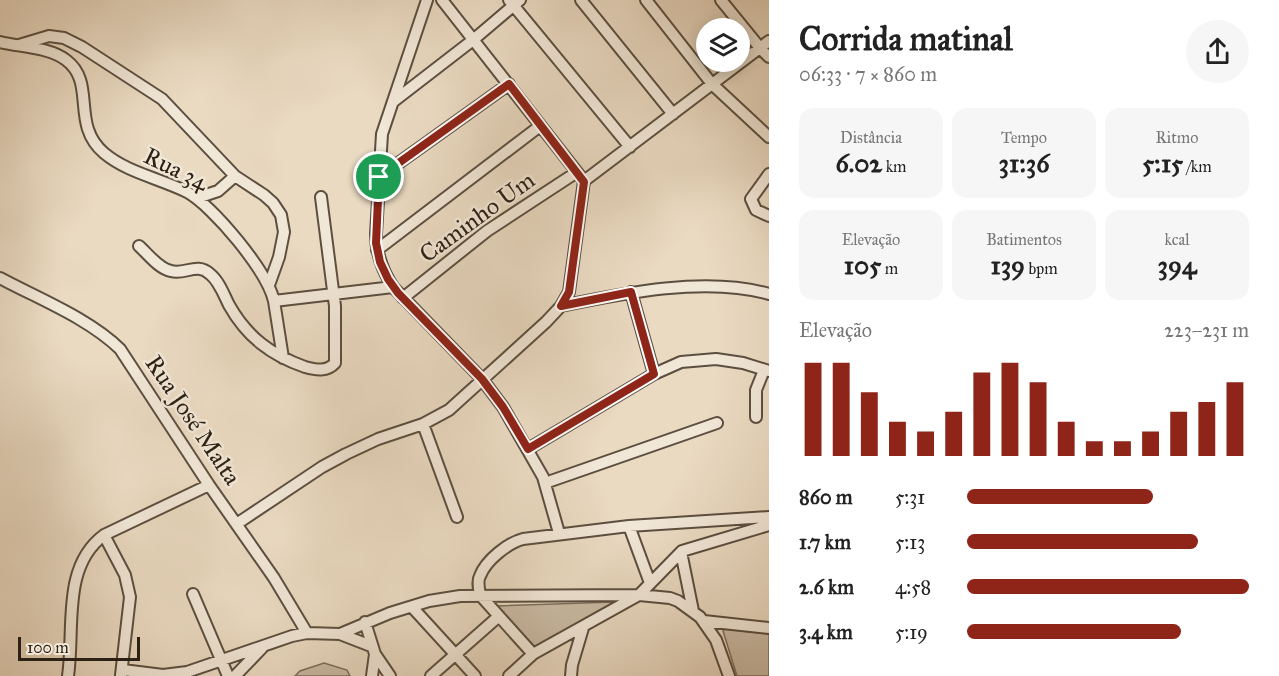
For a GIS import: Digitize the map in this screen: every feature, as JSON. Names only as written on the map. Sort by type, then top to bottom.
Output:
[{"type":"street","points":[[238,524],[322,467],[346,454],[378,439],[423,424],[449,410],[561,306],[569,292],[584,182],[442,0]]},
{"type":"street","points":[[581,0],[673,114]]},
{"type":"street","points":[[646,0],[712,84],[769,137]]},
{"type":"street","points":[[721,0],[769,57]]},
{"type":"street","points":[[394,101],[473,40],[514,2],[630,147]]},
{"type":"street","points":[[423,3],[382,134],[377,250],[383,271],[393,287],[482,379],[503,407],[545,483],[559,533]]},
{"type":"street","points":[[16,46],[49,36],[64,38],[82,47],[162,99],[235,176],[264,195],[278,209],[284,232],[269,285]]},
{"type":"street","points":[[584,182],[769,41]]},
{"type":"street","name":"Rua 34","points":[[0,42],[55,54],[72,65],[80,78],[87,129],[94,142],[107,155],[126,168],[178,188],[196,198],[229,231],[269,285],[274,301],[283,358]]},
{"type":"street","points":[[379,177],[509,84]]},
{"type":"street","points":[[377,250],[540,126]]},
{"type":"street","name":"Caminho Um","points":[[403,298],[487,231],[577,172]]},
{"type":"street","points":[[769,174],[751,198],[756,210],[769,216]]},
{"type":"street","points":[[196,198],[218,191],[235,176]]},
{"type":"street","points":[[139,246],[166,270],[180,272],[194,268],[207,271],[212,275],[232,310],[252,338],[265,349],[283,358],[311,369],[323,370],[335,363],[336,335],[334,294],[321,197]]},
{"type":"street","name":"Rua José Malta","points":[[0,278],[83,321],[112,342],[135,371],[209,485],[238,524],[307,633]]},
{"type":"street","points":[[274,301],[393,287]]},
{"type":"street","points":[[561,306],[631,292],[670,288],[733,288],[769,294]]},
{"type":"street","points":[[631,292],[654,374]]},
{"type":"street","points":[[528,449],[654,374],[681,362],[700,359],[743,363],[767,370],[756,390],[756,417]]},
{"type":"street","points":[[545,483],[717,423]]},
{"type":"street","points":[[423,424],[457,517]]},
{"type":"street","points":[[68,676],[72,599],[79,568],[95,542],[104,534],[209,485]]},
{"type":"street","points":[[533,654],[480,595],[480,575],[509,544],[524,538],[559,533],[769,517]]},
{"type":"street","points":[[509,676],[533,654],[639,595],[681,552],[769,525]]},
{"type":"street","points":[[629,526],[650,583]]},
{"type":"street","points":[[104,534],[125,575],[129,590],[130,613],[122,673],[170,675],[187,672],[307,633],[340,634],[373,650]]},
{"type":"street","points":[[681,552],[693,611]]},
{"type":"street","points":[[193,594],[228,676]]},
{"type":"street","points":[[340,634],[365,622],[446,598],[480,595],[639,595],[670,598],[693,611],[704,621],[716,640],[729,676]]},
{"type":"street","points":[[412,607],[475,676]]},
{"type":"street","points":[[431,676],[499,616]]},
{"type":"street","points":[[704,621],[769,628]]},
{"type":"street","points":[[365,622],[373,650],[390,676]]},
{"type":"street","points":[[571,676],[583,628]]},
{"type":"street","points":[[236,676],[265,645]]},
{"type":"street","points":[[372,676],[373,650]]},
{"type":"shaded area","points":[[614,602],[534,648],[496,606]]},
{"type":"shaded area","points":[[725,629],[769,634],[769,676],[737,676],[723,631]]},
{"type":"shaded area","points":[[324,663],[347,670],[350,676],[295,676],[300,671]]},
{"type":"route","points":[[509,84],[584,182],[569,292],[561,306],[631,292],[654,374],[528,449],[503,407],[482,379],[398,293],[383,271],[376,243],[379,177],[509,84]]}]
